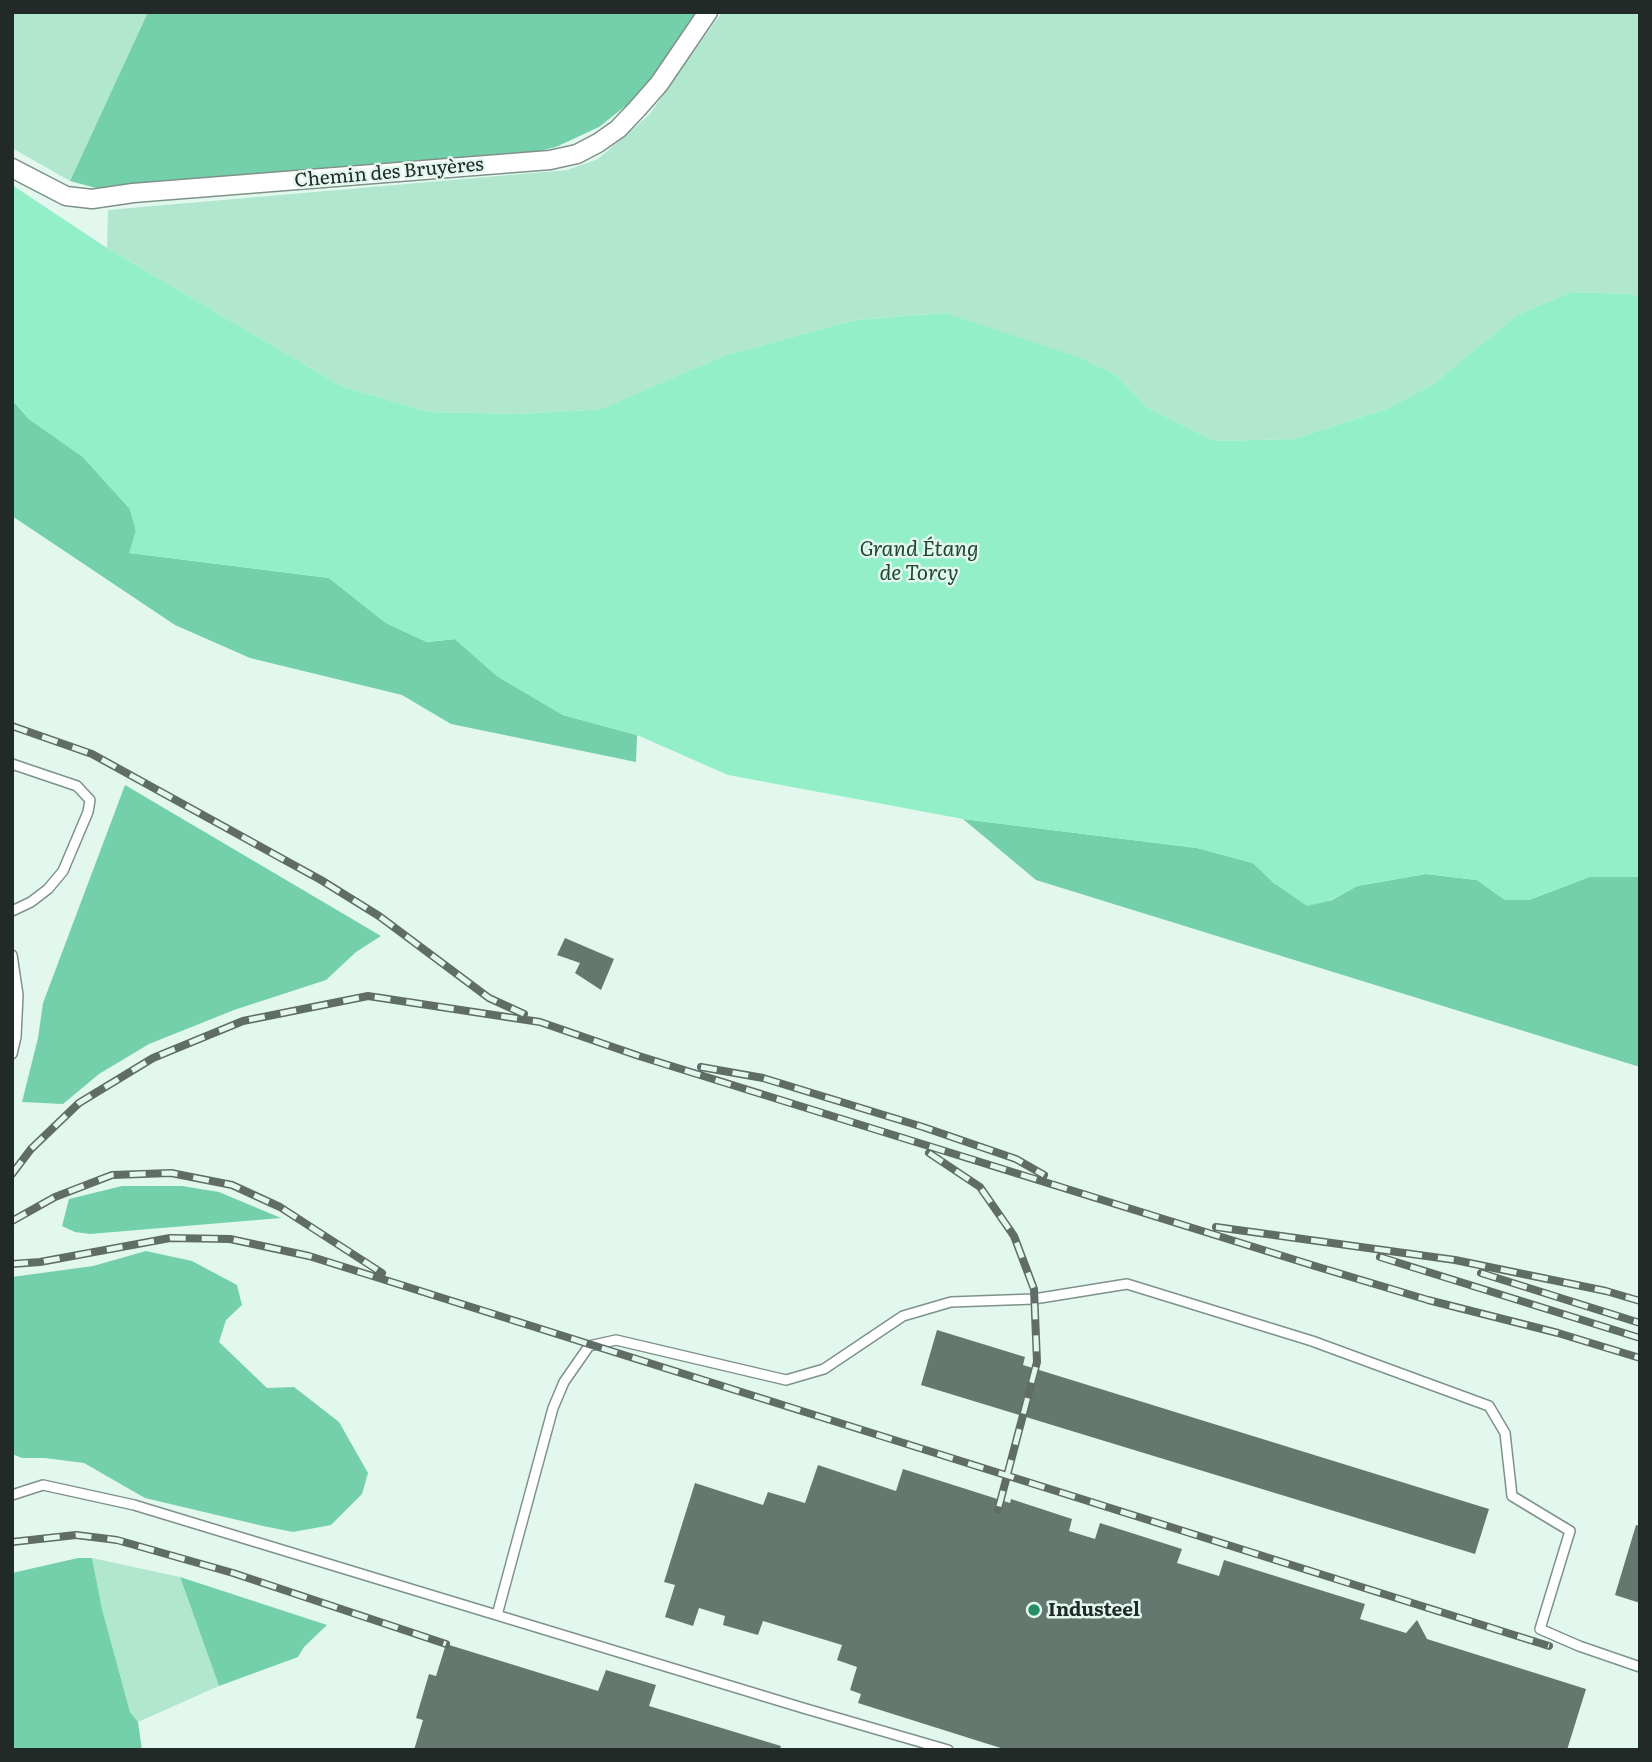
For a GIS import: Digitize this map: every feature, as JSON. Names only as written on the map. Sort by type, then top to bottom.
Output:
[{"type":"street","name":"Chemin des Bruyères","points":[[12,168],[66,196],[92,199],[147,192],[550,160],[577,154],[618,129],[637,109],[659,84],[708,12]]},
{"type":"lane","points":[[12,764],[78,786],[90,800],[89,812],[63,871],[48,889],[31,902],[12,911]]},
{"type":"lane","points":[[12,955],[18,995],[15,1007],[16,1037],[12,1054]]},
{"type":"lane","points":[[497,1615],[553,1408],[564,1382],[589,1346],[616,1340],[786,1380],[824,1369],[903,1316],[951,1302],[1034,1299],[1127,1284],[1312,1341],[1489,1406],[1506,1433],[1512,1496],[1570,1531],[1540,1629],[1640,1667]]},
{"type":"lane","points":[[12,1495],[43,1485],[134,1505],[948,1750]]},
{"type":"shaded area","points":[[12,12],[148,12],[70,181],[12,148]]},
{"type":"shaded area","points":[[148,12],[698,12],[637,97],[599,127],[556,147],[523,155],[96,188],[70,181]]},
{"type":"shaded area","points":[[722,12],[1640,12],[1640,298],[1629,294],[1571,292],[1517,315],[1432,385],[1386,409],[1294,439],[1214,441],[1148,408],[1117,376],[945,313],[855,320],[726,355],[603,409],[520,414],[428,412],[341,386],[107,248],[108,210],[567,170],[598,159],[649,115]]},
{"type":"shaded area","points":[[12,400],[29,419],[83,457],[130,509],[136,531],[130,553],[329,578],[386,623],[427,642],[455,639],[497,676],[563,715],[637,735],[636,762],[451,724],[402,695],[250,658],[175,625],[12,516]]},
{"type":"shaded area","points":[[125,785],[381,936],[356,952],[326,980],[234,1010],[149,1044],[99,1074],[63,1104],[22,1102],[38,1038],[43,1003]]},
{"type":"shaded area","points":[[963,819],[1197,848],[1253,863],[1275,884],[1330,901],[1357,886],[1426,874],[1477,880],[1505,900],[1529,900],[1589,877],[1640,877],[1640,1067],[1036,880]]},
{"type":"shaded area","points":[[122,1186],[182,1186],[219,1192],[281,1218],[90,1234],[75,1232],[62,1226],[69,1199]]},
{"type":"shaded area","points":[[146,1251],[192,1261],[237,1285],[242,1305],[226,1320],[219,1342],[267,1388],[294,1387],[339,1422],[368,1473],[362,1494],[331,1525],[293,1532],[263,1526],[145,1498],[84,1463],[22,1458],[12,1454],[12,1277],[93,1266]]},
{"type":"shaded area","points":[[78,1558],[92,1558],[102,1609],[130,1712],[138,1722],[142,1750],[12,1750],[12,1573]]},
{"type":"shaded area","points":[[92,1558],[180,1577],[219,1686],[138,1722],[130,1712],[102,1609]]},
{"type":"shaded area","points":[[180,1577],[327,1625],[304,1647],[298,1657],[219,1686]]},
{"type":"water","name":"Grand Étang de Torcy","points":[[12,185],[107,248],[341,386],[428,412],[520,414],[602,409],[726,355],[855,320],[945,313],[1080,358],[1117,376],[1148,408],[1214,441],[1294,439],[1386,409],[1432,385],[1517,315],[1571,292],[1629,294],[1640,298],[1640,877],[1589,877],[1529,900],[1505,900],[1477,880],[1426,874],[1357,886],[1329,901],[1307,906],[1275,884],[1253,863],[1197,848],[963,819],[728,775],[637,735],[563,715],[497,676],[455,639],[427,642],[386,623],[329,578],[129,553],[136,531],[130,509],[83,457],[29,419],[12,400]]},
{"type":"building","points":[[565,938],[614,959],[601,990],[575,973],[580,963],[557,955]]},
{"type":"building","points":[[937,1330],[1025,1357],[1023,1365],[1489,1509],[1475,1554],[921,1385]]},
{"type":"building","name":"Industeel","points":[[818,1465],[896,1491],[903,1469],[1010,1503],[1011,1499],[1072,1519],[1069,1531],[1095,1539],[1100,1523],[1182,1549],[1177,1563],[1219,1576],[1224,1560],[1365,1604],[1360,1619],[1406,1633],[1417,1620],[1427,1639],[1586,1689],[1567,1750],[1007,1750],[858,1703],[861,1694],[850,1690],[857,1667],[837,1660],[842,1645],[763,1621],[758,1635],[723,1625],[725,1616],[699,1608],[693,1626],[665,1617],[675,1585],[664,1582],[695,1483],[763,1505],[768,1492],[805,1503]]},
{"type":"building","points":[[1636,1525],[1640,1526],[1640,1603],[1615,1595]]},
{"type":"building","points":[[446,1644],[598,1691],[606,1670],[656,1685],[649,1706],[781,1746],[780,1750],[414,1750],[423,1720],[416,1718],[429,1674],[436,1676]]},
{"type":"railway","points":[[12,726],[92,754],[321,880],[379,916],[489,998],[524,1014]]},
{"type":"railway","points":[[12,1174],[31,1149],[79,1103],[153,1058],[243,1021],[368,996],[540,1022],[639,1056],[1318,1267],[1640,1358]]},
{"type":"railway","points":[[701,1067],[763,1078],[923,1127],[1016,1159],[1044,1175]]},
{"type":"railway","points":[[929,1153],[980,1187],[1014,1236],[1034,1289],[1037,1362],[998,1510]]},
{"type":"railway","points":[[12,1221],[55,1197],[112,1175],[171,1173],[232,1185],[280,1207],[382,1273]]},
{"type":"railway","points":[[1216,1227],[1455,1260],[1606,1291],[1640,1301]]},
{"type":"railway","points":[[12,1264],[40,1262],[170,1238],[230,1239],[309,1256],[1549,1646]]},
{"type":"railway","points":[[1380,1257],[1640,1338]]},
{"type":"railway","points":[[1481,1273],[1640,1323]]},
{"type":"railway","points":[[12,1542],[76,1535],[117,1540],[233,1573],[446,1644]]},
{"type":"place","name":"Industeel","points":[[1034,1610]]}]
